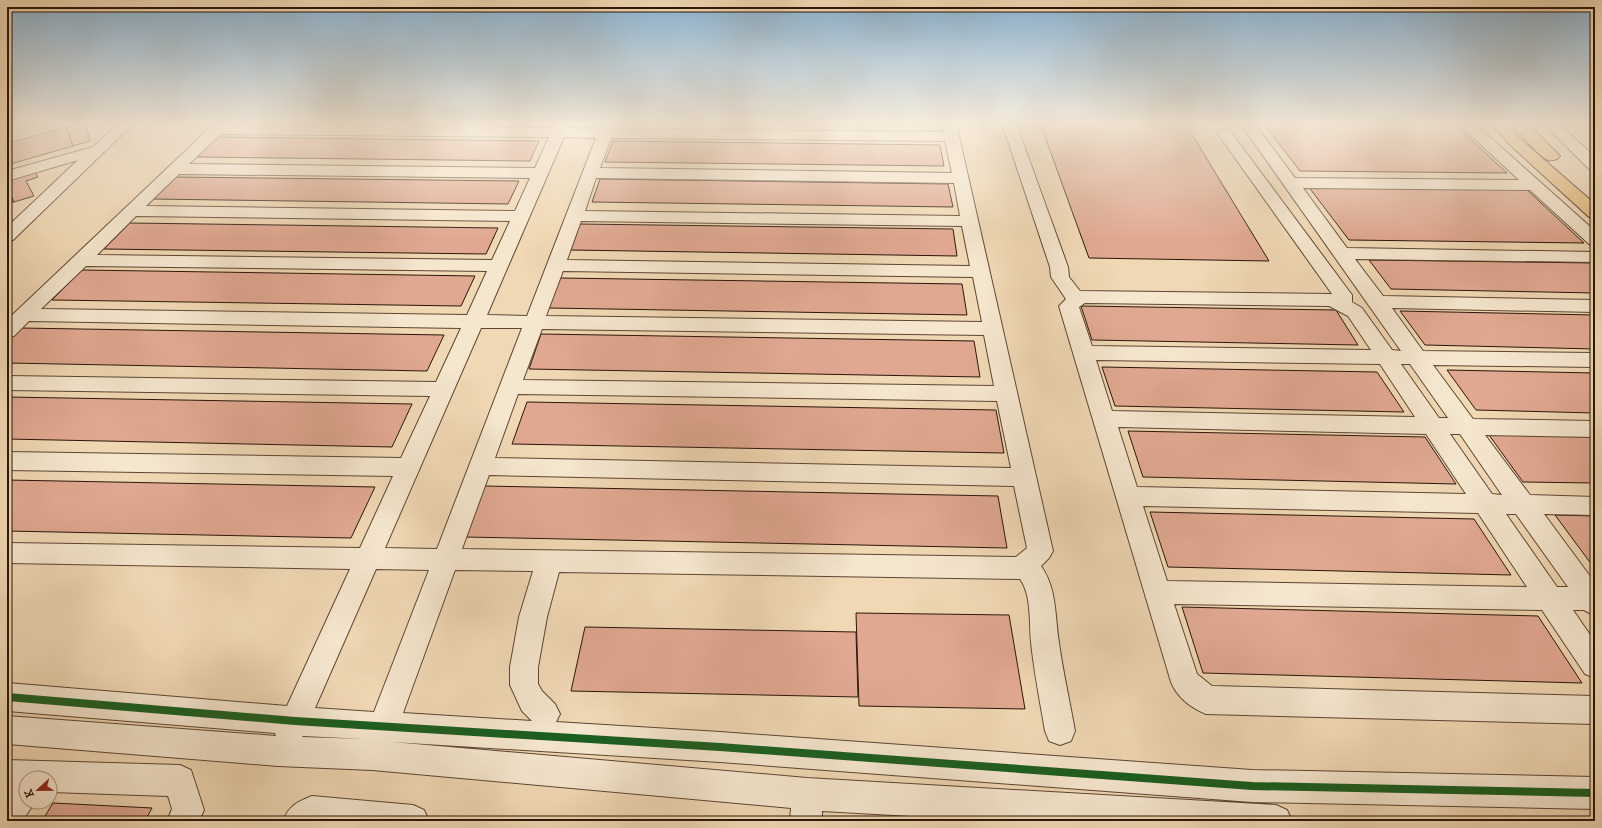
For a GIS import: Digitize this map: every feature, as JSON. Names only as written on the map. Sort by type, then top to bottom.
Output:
[{"type":"main road","points":[[1537,162],[1595,214]]},
{"type":"main road","points":[[1559,162],[1595,193]]},
{"type":"street","points":[[7,176],[57,162]]},
{"type":"street","points":[[7,236],[86,162]]},
{"type":"street","points":[[7,331],[183,162]]},
{"type":"street","points":[[278,751],[295,721],[545,162]]},
{"type":"street","points":[[372,755],[594,162]]},
{"type":"street","points":[[7,553],[1022,568],[1040,551],[958,162]]},
{"type":"street","points":[[1023,162],[1059,266],[1060,277],[1077,300]]},
{"type":"street","points":[[1245,162],[1342,295],[1342,305]]},
{"type":"street","points":[[1277,162],[1594,601]]},
{"type":"street","points":[[1509,162],[1595,240]]},
{"type":"street","points":[[175,169],[540,173]]},
{"type":"street","points":[[590,173],[961,178]]},
{"type":"street","points":[[1292,182],[1535,185]]},
{"type":"street","points":[[7,217],[37,207]]},
{"type":"street","points":[[132,211],[521,216]]},
{"type":"street","points":[[574,216],[970,221]]},
{"type":"street","points":[[1342,253],[1595,257]]},
{"type":"street","points":[[80,260],[499,266]]},
{"type":"street","points":[[556,265],[981,272]]},
{"type":"street","points":[[1595,665],[1483,503],[1355,312],[1333,300],[1080,297],[1069,306],[1185,682],[1206,700],[1595,710]]},
{"type":"street","points":[[1378,302],[1595,306]]},
{"type":"street","points":[[24,315],[993,329]]},
{"type":"street","points":[[1083,353],[1595,360]]},
{"type":"street","points":[[7,383],[443,389]]},
{"type":"street","points":[[510,387],[1007,394]]},
{"type":"street","points":[[1104,419],[1595,429]]},
{"type":"street","points":[[7,461],[409,467]]},
{"type":"street","points":[[481,466],[1024,477]]},
{"type":"street","points":[[1128,496],[1595,506]]},
{"type":"street","points":[[546,714],[532,701],[524,685],[524,667],[533,618],[549,562]]},
{"type":"street","points":[[1025,565],[1036,580],[1041,599],[1045,643],[1060,731]]},
{"type":"street","points":[[1158,592],[1594,601]]},
{"type":"street","points":[[7,697],[295,721],[720,747],[1252,786],[1595,793]]},
{"type":"street","points":[[7,730],[278,751],[372,755],[807,808],[1276,821]]},
{"type":"street","points":[[58,779],[180,781],[188,810],[183,821]]},
{"type":"street","points":[[7,816],[18,792]]},
{"type":"street","points":[[299,821],[312,812],[403,820]]},
{"type":"building","points":[[7,162],[19,162],[7,165]]},
{"type":"building","points":[[605,162],[943,162],[944,166]]},
{"type":"building","points":[[1054,162],[1209,162],[1269,261],[1089,258]]},
{"type":"building","points":[[1293,162],[1495,162],[1507,173],[1300,171]]},
{"type":"building","points":[[35,172],[38,177],[26,181],[34,196],[14,202],[7,187],[7,180]]},
{"type":"building","points":[[175,177],[519,181],[508,204],[152,199]]},
{"type":"building","points":[[600,179],[948,184],[953,207],[592,202]]},
{"type":"building","points":[[1308,186],[1525,188],[1584,243],[1349,240]]},
{"type":"building","points":[[7,187],[14,202],[7,204]]},
{"type":"building","points":[[130,223],[498,228],[486,254],[104,249]]},
{"type":"building","points":[[580,224],[953,229],[957,256],[570,250]]},
{"type":"building","points":[[1369,260],[1595,263],[1595,293],[1391,289]]},
{"type":"building","points":[[82,270],[475,276],[461,306],[52,300]]},
{"type":"building","points":[[560,278],[962,284],[967,315],[549,308]]},
{"type":"building","points":[[1081,306],[1336,310],[1358,345],[1092,340]]},
{"type":"building","points":[[1400,311],[1595,315],[1595,349],[1425,345]]},
{"type":"building","points":[[20,328],[444,335],[427,371],[7,363],[7,341]]},
{"type":"building","points":[[541,334],[974,341],[980,377],[529,369]]},
{"type":"building","points":[[1102,367],[1377,372],[1404,412],[1115,406]]},
{"type":"building","points":[[1447,370],[1595,373],[1595,413],[1476,410]]},
{"type":"building","points":[[7,397],[412,404],[392,447],[7,439]]},
{"type":"building","points":[[527,402],[996,410],[1004,453],[512,444]]},
{"type":"building","points":[[1128,431],[1425,437],[1456,484],[1143,477]]},
{"type":"building","points":[[1489,435],[1595,437],[1595,483],[1523,482]]},
{"type":"building","points":[[7,480],[375,487],[351,538],[7,531]]},
{"type":"building","points":[[484,486],[998,496],[1007,548],[465,537]]},
{"type":"building","points":[[1150,512],[1474,519],[1511,575],[1168,567]]},
{"type":"building","points":[[1555,515],[1595,516],[1595,569]]},
{"type":"building","points":[[1182,607],[1538,616],[1582,683],[1203,673]]},
{"type":"building","points":[[856,613],[1009,615],[1025,709],[859,706]]},
{"type":"building","points":[[585,627],[856,632],[858,697],[571,691]]},
{"type":"building","points":[[58,803],[152,808],[145,821],[42,821],[49,810],[58,810]]},
{"type":"cycle path","points":[[7,697],[295,721],[720,747],[1252,786],[1595,793]]}]
